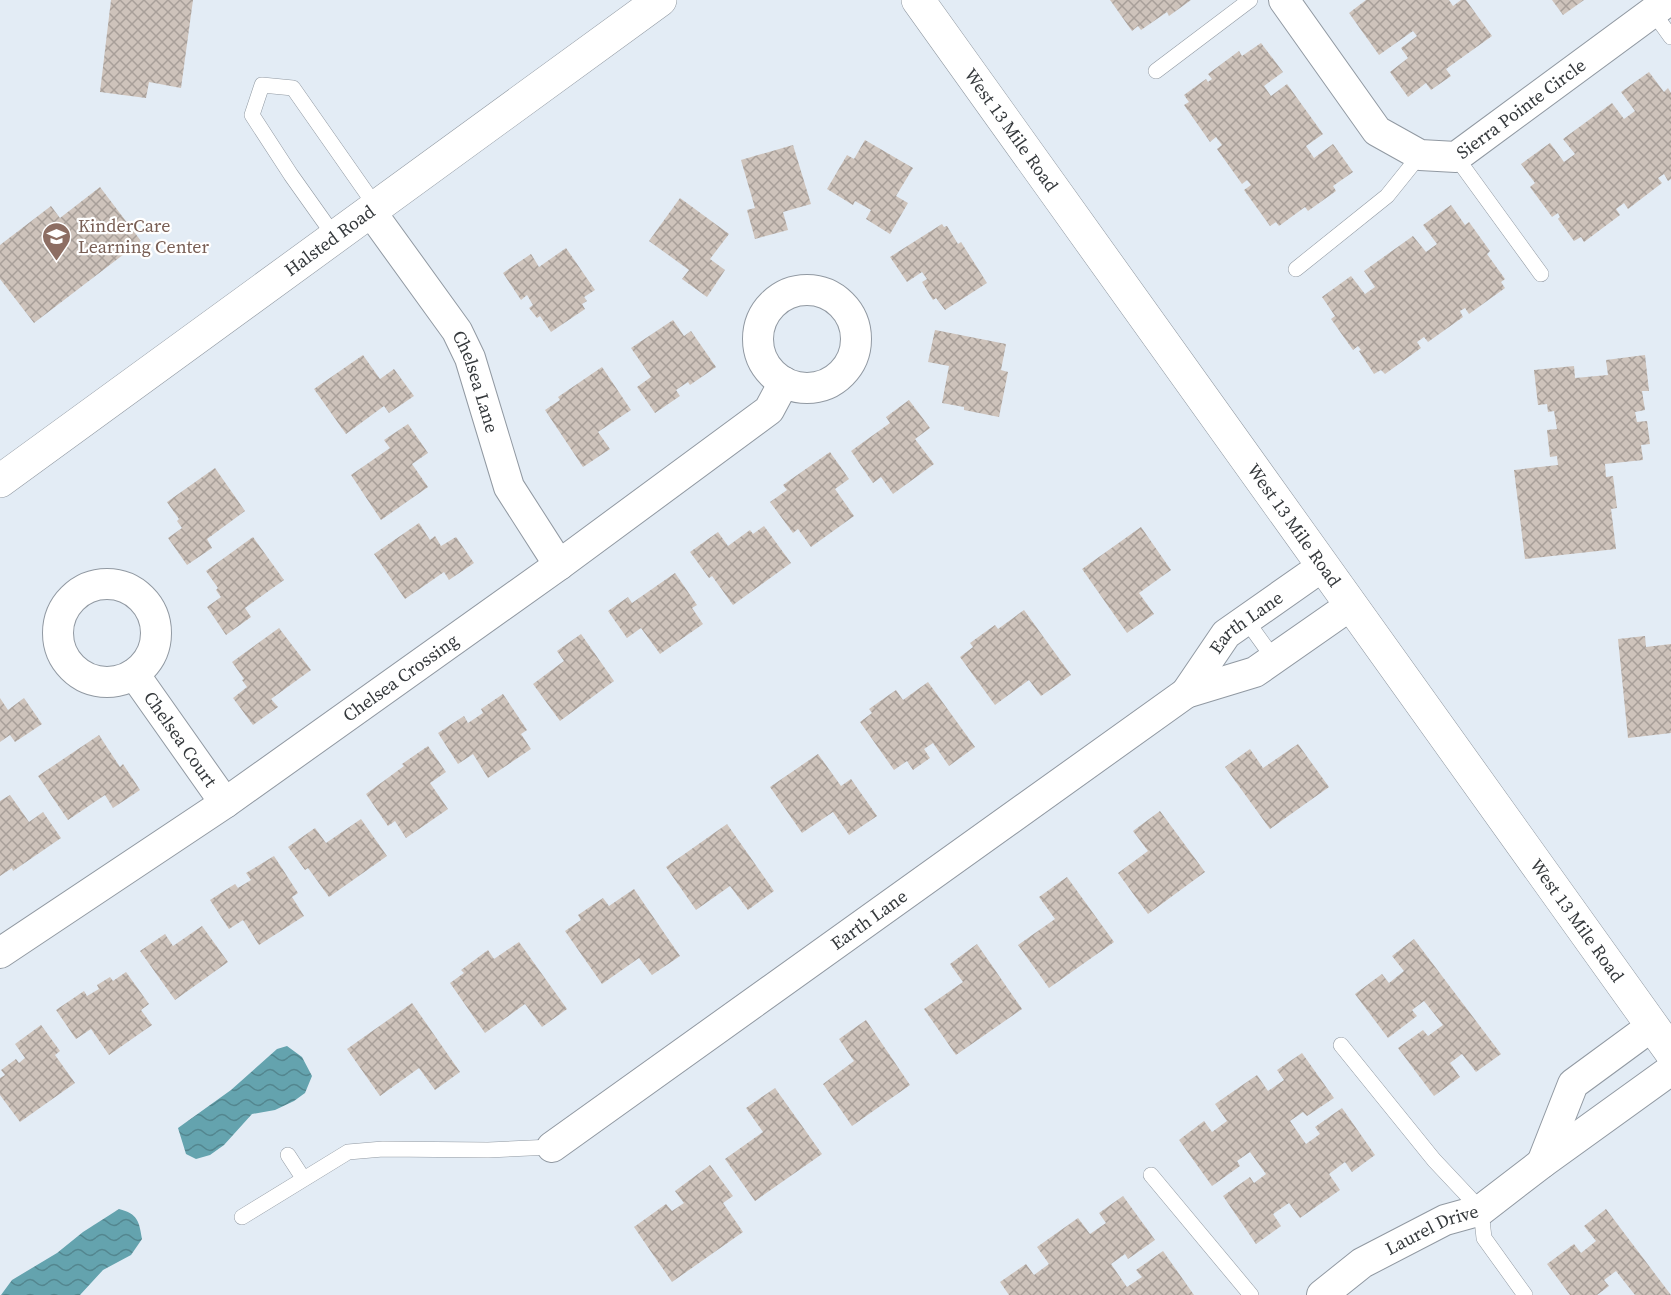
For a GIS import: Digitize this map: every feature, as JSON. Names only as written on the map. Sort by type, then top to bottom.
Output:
[{"type":"street","name":"Halsted Road","points":[[0,481],[660,0]]},
{"type":"street","name":"West 13 Mile Road","points":[[918,0],[1661,1039]]},
{"type":"street","name":"Sierra Pointe Circle","points":[[1284,0],[1377,131],[1420,155],[1456,157],[1661,6]]},
{"type":"street","name":"Chelsea Lane","points":[[374,210],[457,330],[470,358],[509,487],[559,565]]},
{"type":"street","name":"Chelsea Crossing","points":[[0,953],[225,803],[559,565],[769,410],[784,382]]},
{"type":"street","name":"Earth Lane","points":[[1186,693],[1226,634],[1323,566]]},
{"type":"street","name":"Earth Lane","points":[[552,1147],[1186,693],[1255,672],[1351,605]]},
{"type":"street","name":"Chelsea Court","points":[[134,674],[225,803]]},
{"type":"street","points":[[1542,1163],[1573,1084],[1661,1039]]},
{"type":"street","name":"Laurel Drive","points":[[1322,1295],[1362,1263],[1444,1220],[1481,1210],[1671,1070]]},
{"type":"lane","points":[[1156,71],[1250,0]]},
{"type":"lane","points":[[1661,6],[1671,37]]},
{"type":"lane","points":[[335,237],[252,115],[262,85],[293,88],[374,210]]},
{"type":"lane","points":[[1296,268],[1387,196],[1420,155]]},
{"type":"lane","points":[[1456,157],[1541,274]]},
{"type":"lane","points":[[1246,620],[1274,659]]},
{"type":"lane","points":[[1341,1045],[1434,1160],[1481,1210],[1484,1238],[1525,1295]]},
{"type":"lane","points":[[242,1217],[348,1152],[383,1149],[488,1150],[552,1147]]},
{"type":"lane","points":[[288,1155],[303,1178]]},
{"type":"lane","points":[[1151,1175],[1251,1295]]},
{"type":"water","points":[[287,1046],[302,1057],[312,1076],[305,1093],[275,1110],[252,1114],[224,1145],[210,1155],[196,1159],[186,1154],[178,1128],[231,1090],[277,1049]]},
{"type":"water","points":[[119,1209],[134,1216],[140,1227],[142,1239],[131,1255],[103,1270],[80,1295],[1,1295],[12,1280],[57,1253],[83,1232]]},
{"type":"building","points":[[111,0],[193,0],[181,88],[149,82],[146,98],[100,92]]},
{"type":"building","points":[[1110,0],[1191,0],[1169,16],[1167,12],[1141,30],[1138,26],[1132,31]]},
{"type":"building","points":[[1366,0],[1449,0],[1453,6],[1461,0],[1466,0],[1492,36],[1446,69],[1451,76],[1431,90],[1426,83],[1408,97],[1390,72],[1408,58],[1401,48],[1417,36],[1413,31],[1379,55],[1349,13]]},
{"type":"building","points":[[1552,0],[1584,0],[1563,15]]},
{"type":"building","points":[[1261,43],[1283,72],[1264,86],[1271,96],[1287,84],[1323,134],[1306,146],[1314,158],[1333,144],[1353,172],[1333,186],[1336,191],[1308,211],[1305,207],[1279,226],[1276,222],[1270,226],[1244,190],[1251,185],[1247,180],[1242,184],[1217,149],[1222,145],[1216,137],[1210,142],[1184,105],[1189,102],[1184,95],[1206,79],[1208,82],[1212,79],[1208,74],[1239,51],[1242,56]]},
{"type":"building","points":[[1649,72],[1664,92],[1668,88],[1671,93],[1671,179],[1668,181],[1664,174],[1658,178],[1662,183],[1628,209],[1624,203],[1616,209],[1620,215],[1584,242],[1581,237],[1574,241],[1558,219],[1560,217],[1558,213],[1552,217],[1530,187],[1535,183],[1521,164],[1550,143],[1564,162],[1575,154],[1563,139],[1612,103],[1624,119],[1635,111],[1621,92]]},
{"type":"building","points":[[865,140],[913,168],[896,196],[908,203],[890,234],[866,219],[871,210],[855,201],[853,205],[827,189],[847,155],[854,159]]},
{"type":"building","points":[[793,145],[811,204],[783,212],[788,230],[755,239],[747,210],[755,208],[741,160]]},
{"type":"building","name":"KinderCare Learning Center","points":[[100,187],[141,241],[34,323],[0,279],[0,245],[51,206],[60,218]]},
{"type":"building","points":[[680,198],[729,234],[710,259],[725,270],[707,297],[682,279],[689,270],[649,241]]},
{"type":"building","points":[[1451,205],[1465,225],[1469,222],[1490,251],[1487,254],[1505,279],[1501,282],[1505,288],[1469,314],[1465,308],[1460,311],[1463,317],[1428,342],[1424,337],[1417,342],[1421,348],[1385,374],[1381,370],[1374,374],[1358,346],[1353,350],[1331,319],[1335,316],[1322,297],[1351,276],[1365,294],[1375,287],[1364,271],[1413,236],[1426,252],[1437,244],[1423,225]]},
{"type":"building","points":[[942,224],[944,227],[947,226],[958,244],[961,242],[987,283],[945,310],[936,298],[933,300],[922,282],[927,279],[922,272],[907,282],[890,257]]},
{"type":"building","points":[[566,248],[595,290],[584,297],[587,301],[582,304],[585,309],[551,332],[540,316],[537,318],[529,308],[533,305],[527,295],[521,300],[503,273],[531,254],[539,267]]},
{"type":"building","points":[[673,320],[684,336],[691,331],[716,367],[690,385],[688,382],[676,390],[680,396],[655,413],[637,387],[651,377],[631,348]]},
{"type":"building","points":[[935,330],[1006,344],[1001,370],[1008,372],[999,417],[942,403],[949,366],[928,362]]},
{"type":"building","points":[[363,355],[380,379],[394,369],[414,396],[389,413],[384,406],[346,434],[314,389]]},
{"type":"building","points":[[1645,355],[1649,391],[1642,391],[1645,410],[1635,412],[1637,422],[1647,421],[1650,444],[1641,445],[1643,460],[1605,464],[1606,477],[1613,476],[1617,508],[1611,509],[1616,549],[1525,559],[1514,470],[1558,465],[1557,456],[1550,457],[1547,430],[1557,429],[1554,411],[1548,412],[1547,404],[1538,405],[1534,370],[1574,366],[1575,378],[1608,375],[1606,360]]},
{"type":"building","points":[[602,367],[631,410],[598,432],[610,449],[583,467],[545,410],[560,400],[558,397]]},
{"type":"building","points":[[909,400],[930,428],[915,439],[934,464],[893,494],[881,477],[873,483],[851,451],[890,423],[886,417]]},
{"type":"building","points":[[408,424],[428,453],[412,464],[428,487],[381,520],[351,475],[390,448],[384,440]]},
{"type":"building","points":[[830,452],[849,479],[835,489],[854,516],[811,547],[798,529],[793,533],[770,502],[787,490],[783,485]]},
{"type":"building","points":[[215,468],[245,511],[207,539],[212,548],[187,565],[168,538],[182,528],[177,521],[179,519],[167,502]]},
{"type":"building","points":[[419,523],[430,540],[435,536],[441,546],[456,537],[474,563],[449,580],[444,572],[405,599],[374,554]]},
{"type":"building","points":[[764,526],[791,563],[733,605],[712,576],[709,578],[690,552],[718,532],[728,546],[750,530],[753,534]]},
{"type":"building","points":[[1141,527],[1171,570],[1139,593],[1154,614],[1127,633],[1082,569]]},
{"type":"building","points":[[253,537],[284,580],[245,608],[251,617],[226,635],[207,607],[221,597],[216,590],[218,588],[206,571]]},
{"type":"building","points":[[675,573],[697,605],[692,608],[703,624],[660,654],[641,628],[627,638],[608,611],[628,597],[632,603]]},
{"type":"building","points":[[1024,610],[1071,675],[1041,696],[1029,680],[995,705],[960,657],[973,647],[970,643],[995,625],[998,629]]},
{"type":"building","points":[[279,628],[311,670],[271,699],[278,707],[253,725],[233,698],[247,687],[232,662]]},
{"type":"building","points":[[581,634],[614,681],[560,721],[533,684],[564,661],[557,651]]},
{"type":"building","points":[[1645,636],[1646,647],[1671,644],[1671,733],[1628,738],[1618,639]]},
{"type":"building","points":[[928,682],[975,747],[949,766],[933,743],[924,749],[930,758],[913,770],[907,761],[894,770],[860,722],[872,713],[869,709],[896,690],[903,700]]},
{"type":"building","points":[[503,694],[527,730],[521,734],[531,749],[488,778],[473,754],[458,764],[438,733],[464,716],[468,723],[483,713],[481,709]]},
{"type":"building","points":[[0,698],[8,710],[24,698],[42,724],[15,742],[10,735],[0,742]]},
{"type":"building","points":[[99,735],[120,767],[123,764],[140,790],[113,808],[105,795],[68,820],[38,776]]},
{"type":"building","points":[[1298,744],[1329,787],[1270,829],[1225,767],[1250,749],[1263,768]]},
{"type":"building","points":[[428,746],[446,772],[430,783],[448,809],[406,838],[395,821],[388,826],[366,794]]},
{"type":"building","points":[[818,754],[841,786],[851,779],[877,816],[849,835],[833,812],[802,833],[770,787]]},
{"type":"building","points":[[10,795],[29,822],[43,812],[61,838],[13,871],[12,868],[0,876],[0,801]]},
{"type":"building","points":[[1160,811],[1205,872],[1148,914],[1118,873],[1148,851],[1133,831]]},
{"type":"building","points":[[361,819],[387,856],[329,897],[308,868],[305,870],[288,847],[315,828],[326,843]]},
{"type":"building","points":[[727,824],[774,891],[748,910],[730,886],[696,910],[666,867]]},
{"type":"building","points":[[274,856],[298,893],[292,897],[304,916],[259,945],[243,920],[229,929],[210,900],[235,884],[238,888],[251,880],[246,873]]},
{"type":"building","points":[[1067,877],[1114,942],[1049,988],[1018,945],[1055,919],[1039,897]]},
{"type":"building","points":[[634,889],[680,956],[652,975],[639,958],[602,984],[565,931],[581,920],[578,915],[603,898],[609,906]]},
{"type":"building","points":[[202,926],[228,962],[175,1000],[140,951],[165,934],[173,946]]},
{"type":"building","points":[[1414,939],[1501,1054],[1476,1072],[1462,1054],[1450,1063],[1460,1077],[1434,1096],[1398,1048],[1423,1030],[1428,1036],[1443,1025],[1424,1001],[1412,1010],[1417,1016],[1388,1038],[1355,994],[1382,974],[1389,983],[1404,971],[1392,956]]},
{"type":"building","points":[[519,942],[567,1009],[542,1027],[525,1004],[485,1033],[450,983],[464,973],[461,970],[488,950],[494,959]]},
{"type":"building","points":[[977,944],[1022,1009],[956,1055],[924,1009],[963,982],[950,964]]},
{"type":"building","points":[[126,972],[149,1004],[141,1010],[152,1025],[109,1055],[91,1029],[76,1039],[56,1010],[84,991],[87,996],[99,989],[97,985],[110,977],[113,981]]},
{"type":"building","points":[[412,1003],[460,1072],[435,1090],[419,1068],[380,1096],[347,1049]]},
{"type":"building","points":[[866,1020],[910,1085],[852,1126],[823,1084],[854,1061],[839,1039]]},
{"type":"building","points":[[41,1025],[60,1051],[55,1055],[75,1083],[20,1122],[0,1095],[0,1078],[5,1075],[1,1070],[16,1059],[19,1063],[25,1058],[15,1044]]},
{"type":"building","points":[[1302,1053],[1334,1098],[1307,1116],[1303,1112],[1290,1121],[1306,1144],[1320,1134],[1315,1127],[1342,1108],[1375,1155],[1352,1172],[1345,1162],[1329,1174],[1340,1190],[1300,1218],[1289,1203],[1273,1214],[1281,1226],[1256,1244],[1223,1196],[1250,1177],[1254,1183],[1266,1174],[1250,1152],[1237,1161],[1240,1166],[1212,1186],[1179,1140],[1204,1121],[1212,1132],[1227,1121],[1215,1104],[1257,1075],[1268,1091],[1284,1080],[1277,1070]]},
{"type":"building","points":[[775,1088],[822,1154],[755,1201],[725,1159],[763,1132],[746,1108]]},
{"type":"building","points":[[710,1165],[733,1196],[723,1203],[743,1232],[672,1282],[634,1227],[666,1204],[672,1211],[684,1203],[675,1191]]},
{"type":"building","points":[[1123,1196],[1155,1240],[1128,1259],[1125,1254],[1111,1264],[1127,1287],[1142,1277],[1136,1270],[1163,1251],[1194,1295],[1009,1295],[1000,1282],[1026,1264],[1034,1275],[1049,1264],[1037,1247],[1078,1218],[1090,1234],[1106,1223],[1099,1213]]},
{"type":"building","points":[[1606,1209],[1671,1295],[1635,1295],[1616,1271],[1604,1280],[1609,1286],[1597,1295],[1570,1295],[1547,1264],[1574,1244],[1581,1253],[1596,1241],[1584,1226]]},
{"type":"place","name":"KinderCare Learning Center","points":[[57,262]]}]
